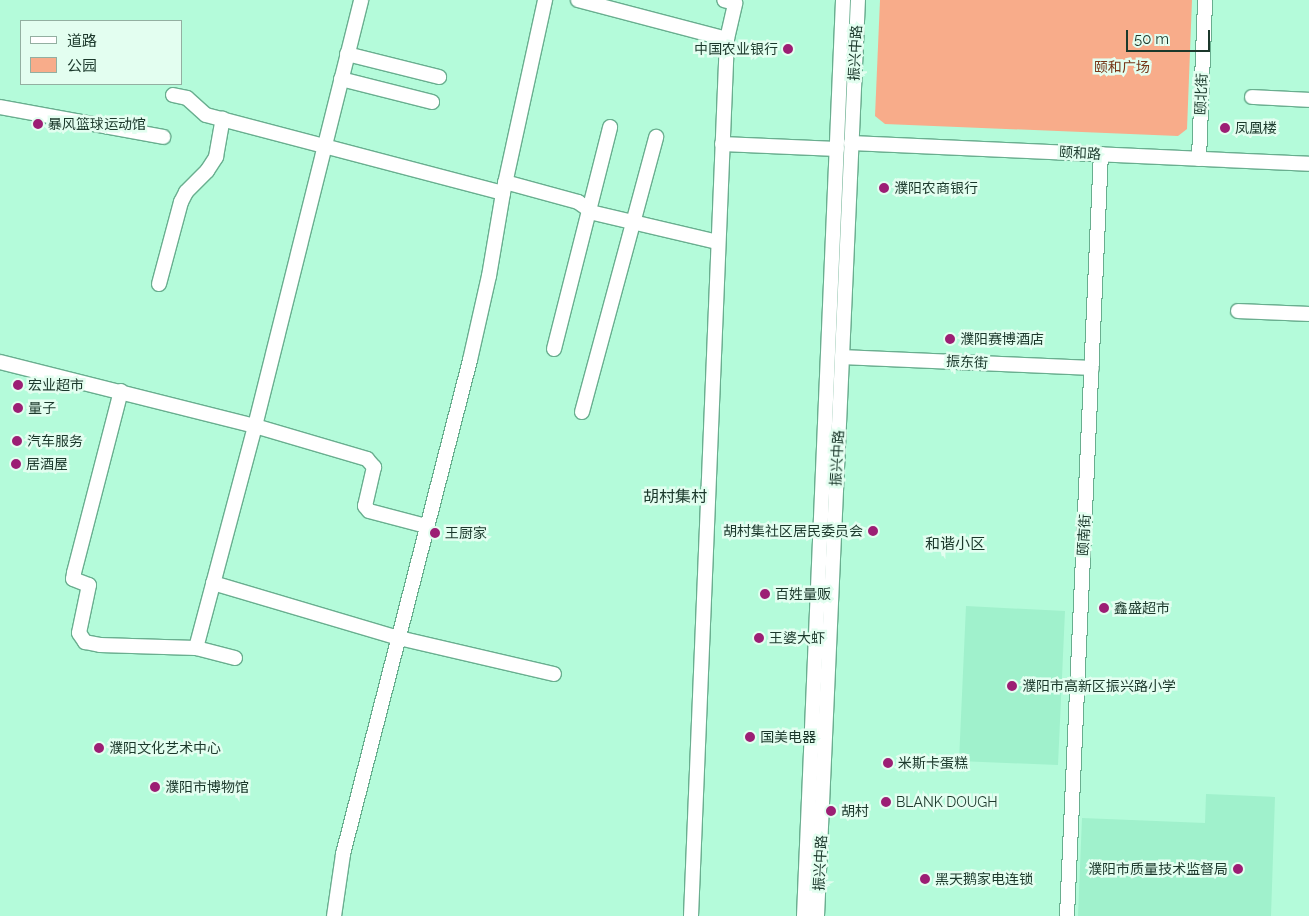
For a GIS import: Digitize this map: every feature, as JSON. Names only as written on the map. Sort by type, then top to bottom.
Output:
[{"type":"street","points":[[196,648],[255,426],[361,0]]},
{"type":"street","points":[[334,916],[343,854],[470,360],[489,276],[504,187],[545,0]]},
{"type":"street","points":[[578,0],[726,39]]},
{"type":"street","points":[[691,916],[726,39],[735,3],[724,0]]},
{"type":"street","name":"振兴中路","points":[[804,916],[843,0]]},
{"type":"street","name":"振兴中路","points":[[817,916],[858,0]]},
{"type":"street","name":"颐北街","points":[[1199,159],[1205,0]]},
{"type":"street","points":[[348,54],[439,77]]},
{"type":"street","points":[[341,79],[432,102]]},
{"type":"street","points":[[173,95],[187,98],[206,115],[324,145],[504,187],[578,202],[594,213],[718,242]]},
{"type":"street","points":[[1252,97],[1309,100]]},
{"type":"street","points":[[0,107],[163,137]]},
{"type":"street","points":[[159,284],[181,202],[186,192],[207,172],[216,157],[224,119]]},
{"type":"street","points":[[554,349],[610,127]]},
{"type":"street","points":[[582,412],[656,136]]},
{"type":"street","name":"颐和路","points":[[851,143],[1309,164]]},
{"type":"street","points":[[722,144],[837,149]]},
{"type":"street","name":"颐南街","points":[[1067,916],[1101,154]]},
{"type":"street","points":[[1238,311],[1309,314]]},
{"type":"street","name":"振东街","points":[[842,357],[1092,368]]},
{"type":"street","points":[[0,362],[255,426],[366,460],[374,467],[366,506],[369,511],[426,526]]},
{"type":"street","points":[[121,391],[74,573],[73,579],[89,585],[79,633],[85,642],[100,646],[196,648],[235,658]]},
{"type":"street","points":[[213,583],[399,638],[554,674]]},
{"type":"shaded area","name":"濮阳市高新区振兴路小学","points":[[966,606],[1065,611],[1058,765],[959,761]]},
{"type":"shaded area","points":[[1206,794],[1275,797],[1271,916],[1078,916],[1082,818],[1205,823]]},
{"type":"green space","name":"颐和广场","points":[[880,0],[1192,0],[1187,129],[1178,136],[885,124],[875,116]]},
{"type":"place","name":"中国农业银行","points":[[788,49]]},
{"type":"place","name":"暴风篮球运动馆","points":[[38,124]]},
{"type":"place","name":"凤凰楼","points":[[1225,128]]},
{"type":"place","name":"濮阳农商银行","points":[[884,188]]},
{"type":"place","name":"濮阳赛博酒店","points":[[950,339]]},
{"type":"place","name":"宏业超市","points":[[18,385]]},
{"type":"place","name":"量子","points":[[18,408]]},
{"type":"place","name":"汽车服务","points":[[17,441]]},
{"type":"place","name":"居酒屋","points":[[16,464]]},
{"type":"place","name":"胡村集社区居民委员会","points":[[873,531]]},
{"type":"place","name":"王厨家","points":[[435,533]]},
{"type":"place","name":"百姓量贩","points":[[765,594]]},
{"type":"place","name":"鑫盛超市","points":[[1104,608]]},
{"type":"place","name":"王婆大虾","points":[[759,638]]},
{"type":"place","name":"濮阳市高新区振兴路小学","points":[[1012,686]]},
{"type":"place","name":"国美电器","points":[[750,737]]},
{"type":"place","name":"濮阳文化艺术中心","points":[[99,748]]},
{"type":"place","name":"米斯卡蛋糕","points":[[888,763]]},
{"type":"place","name":"濮阳市博物馆","points":[[155,787]]},
{"type":"place","name":"BLANK DOUGH","points":[[886,802]]},
{"type":"place","name":"胡村","points":[[831,811]]},
{"type":"place","name":"濮阳市质量技术监督局","points":[[1238,869]]},
{"type":"place","name":"黑天鹅家电连锁","points":[[925,879]]},
{"type":"district","name":"胡村集村","points":[[675,497]]},
{"type":"district","name":"和谐小区","points":[[955,545]]}]
